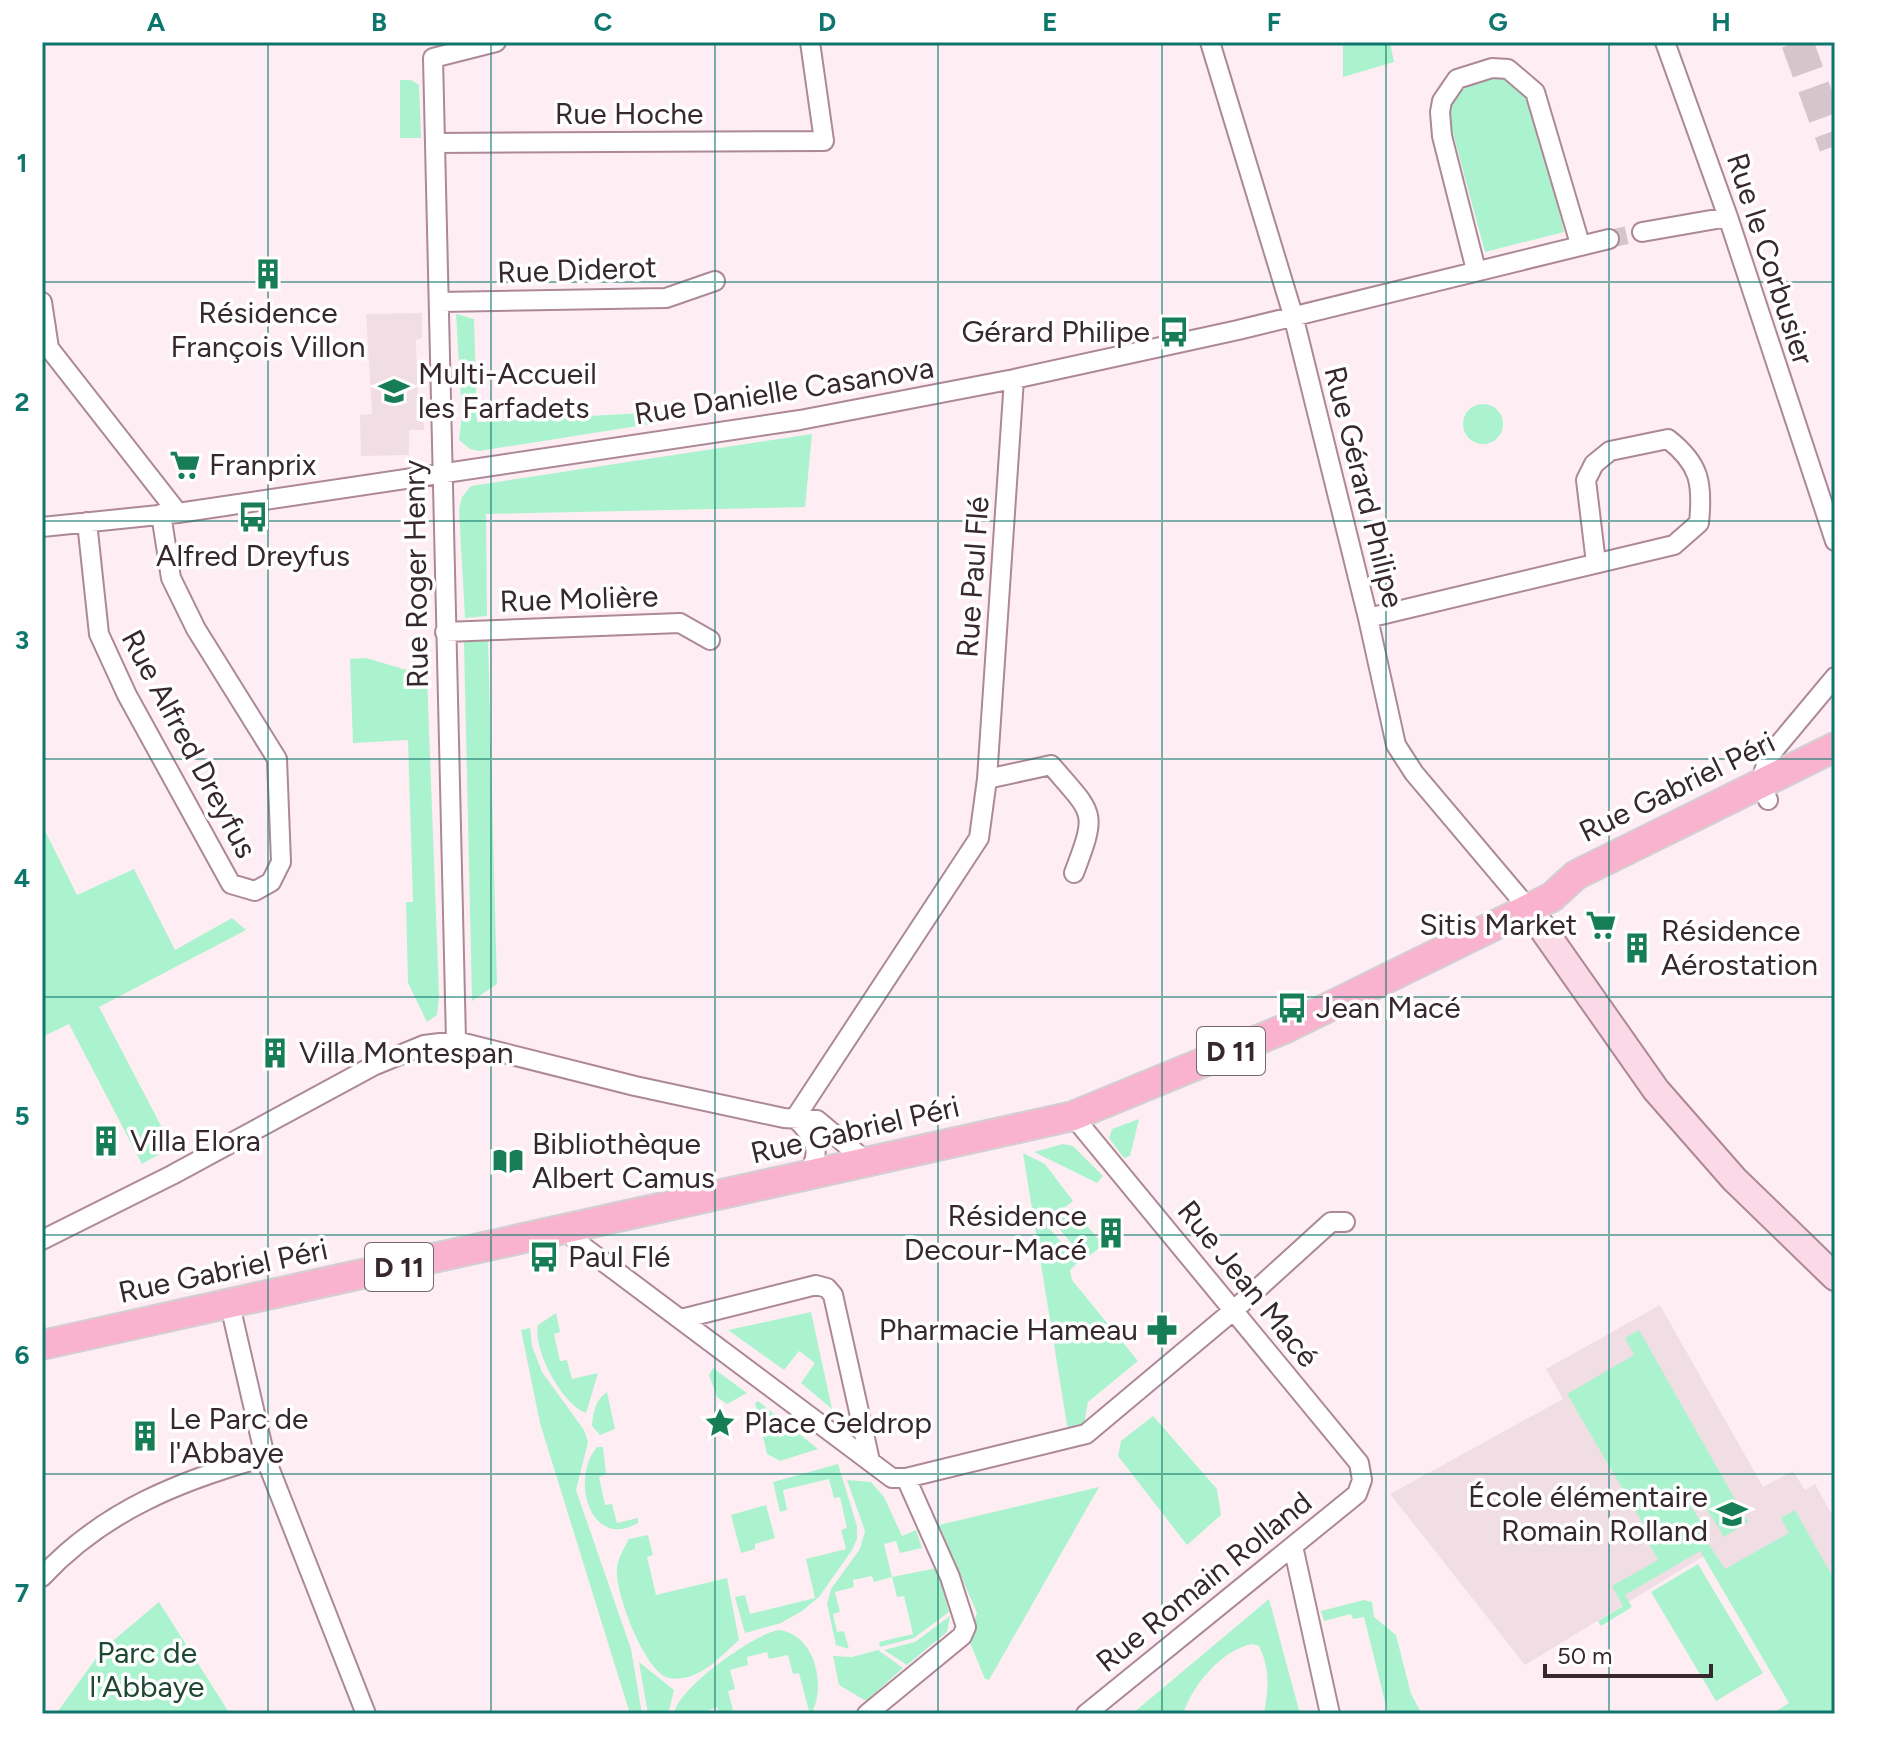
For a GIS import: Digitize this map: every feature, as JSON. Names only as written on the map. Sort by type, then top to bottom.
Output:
[{"type":"main road","name":"Rue Gabriel Péri","points":[[1764,792],[1835,747]]},
{"type":"main road","name":"Rue Gabriel Péri","points":[[42,1345],[1073,1116],[1284,1029],[1555,895],[1576,875],[1764,792],[1835,768]]},
{"type":"street","name":"Rue Roger Henry","points":[[456,1041],[433,58],[496,42]]},
{"type":"street","name":"Rue Hoche","points":[[435,143],[824,141],[810,42]]},
{"type":"street","name":"Rue Gérard Philipe","points":[[1210,42],[1293,315],[1396,745],[1414,773],[1528,908]]},
{"type":"street","name":"Rue le Corbusier","points":[[1665,42],[1728,217],[1835,541]]},
{"type":"street","points":[[1476,270],[1442,136],[1440,112],[1442,101],[1457,79],[1492,68],[1508,69],[1535,92],[1580,244]]},
{"type":"street","points":[[1642,232],[1728,217]]},
{"type":"street","name":"Rue Danielle Casanova","points":[[42,527],[169,514],[800,420],[1014,379],[1609,239]]},
{"type":"street","name":"Rue Diderot","points":[[439,302],[666,298],[715,281]]},
{"type":"street","points":[[42,302],[49,348],[169,514]]},
{"type":"street","name":"Rue Paul Flé","points":[[795,1118],[979,838],[987,779],[1014,379]]},
{"type":"street","points":[[1368,618],[1674,545],[1699,523],[1702,491],[1690,456],[1668,439],[1610,451],[1594,464],[1586,480],[1596,563]]},
{"type":"street","name":"Rue Alfred Dreyfus","points":[[87,522],[99,634],[127,695],[231,884],[255,891],[271,882],[281,862],[277,759],[196,629],[171,578],[169,514]]},
{"type":"street","name":"Rue Molière","points":[[445,632],[680,623],[710,640]]},
{"type":"street","points":[[1764,792],[1769,756],[1835,677]]},
{"type":"street","points":[[987,779],[1051,765],[1085,804],[1091,828],[1074,873]]},
{"type":"street","points":[[1528,908],[1656,1090],[1734,1179],[1835,1277]]},
{"type":"street","points":[[42,1240],[172,1175],[373,1066],[424,1045],[456,1041],[635,1086],[817,1120],[867,1162]]},
{"type":"street","name":"Rue Jean Macé","points":[[1073,1116],[1359,1463],[1362,1480],[1357,1494]]},
{"type":"street","points":[[795,1118],[810,1131],[815,1143],[815,1166],[804,1177]]},
{"type":"street","points":[[568,1230],[577,1242],[892,1478],[906,1478],[1086,1434],[1234,1310],[1331,1222],[1345,1222]]},
{"type":"street","points":[[681,1319],[816,1285],[827,1288],[833,1295],[870,1461]]},
{"type":"street","points":[[230,1305],[265,1457],[366,1714]]},
{"type":"street","points":[[42,1577],[78,1542],[153,1495],[195,1476],[265,1457]]},
{"type":"street","points":[[867,1714],[962,1636],[966,1627],[950,1577],[906,1478]]},
{"type":"street","name":"Rue Romain Rolland","points":[[1086,1714],[1357,1494]]},
{"type":"street","points":[[1293,1546],[1330,1714]]},
{"type":"shaded area","name":"Multi-Accueil les Farfadets","points":[[422,313],[422,338],[416,340],[418,412],[423,412],[424,430],[409,430],[409,455],[361,456],[360,415],[372,414],[366,314]]},
{"type":"shaded area","points":[[1660,1305],[1763,1487],[1793,1471],[1805,1490],[1815,1484],[1835,1520],[1835,1712],[1831,1714],[1809,1714],[1712,1551],[1525,1665],[1390,1494],[1563,1399],[1546,1369]]},
{"type":"green space","points":[[1343,42],[1390,42],[1394,62],[1343,77]]},
{"type":"green space","points":[[1495,72],[1532,96],[1564,232],[1485,252],[1447,111],[1458,89]]},
{"type":"green space","points":[[400,80],[411,80],[419,85],[421,138],[400,138]]},
{"type":"green space","points":[[456,314],[474,319],[477,422],[664,412],[663,422],[479,451],[470,449],[459,440],[462,414]]},
{"type":"green space","points":[[1483,404],[1497,410],[1503,424],[1497,438],[1483,444],[1469,438],[1463,424],[1469,410]]},
{"type":"green space","points":[[812,434],[805,507],[486,514],[487,616],[465,618],[459,509],[462,497],[471,486]]},
{"type":"green space","points":[[488,639],[497,984],[472,1001],[464,642]]},
{"type":"green space","points":[[366,658],[427,676],[439,995],[437,1015],[427,1022],[408,983],[406,902],[413,902],[408,740],[353,743],[350,659]]},
{"type":"green space","points":[[42,825],[77,895],[134,869],[175,950],[232,918],[246,930],[99,1007],[172,1147],[142,1164],[69,1024],[42,1037]]},
{"type":"green space","points":[[1139,1119],[1130,1156],[1124,1158],[1109,1138],[1112,1129]]},
{"type":"green space","points":[[1063,1144],[1073,1146],[1103,1176],[1097,1183],[1034,1152]]},
{"type":"green space","points":[[1023,1153],[1045,1164],[1073,1201],[1045,1223],[1078,1262],[1070,1270],[1072,1280],[1138,1361],[1088,1402],[1084,1424],[1068,1431]]},
{"type":"green space","points":[[1073,1209],[1103,1245],[1085,1259],[1055,1224]]},
{"type":"green space","points":[[811,1312],[832,1409],[801,1383],[815,1363],[799,1351],[784,1370],[728,1330]]},
{"type":"green space","points":[[556,1313],[560,1332],[554,1334],[560,1361],[567,1360],[572,1379],[598,1373],[586,1413],[568,1400],[544,1362],[537,1335],[538,1325]]},
{"type":"green space","points":[[530,1328],[532,1346],[542,1372],[584,1430],[588,1442],[576,1490],[631,1649],[642,1714],[630,1714],[540,1423],[521,1330]]},
{"type":"green space","name":"École élémentaire Romain Rolland","points":[[1639,1330],[1748,1522],[1724,1537],[1700,1498],[1691,1506],[1706,1531],[1704,1537],[1725,1569],[1789,1533],[1781,1518],[1795,1510],[1835,1581],[1832,1714],[1772,1714],[1789,1703],[1700,1551],[1625,1595],[1632,1607],[1601,1626],[1598,1621],[1623,1606],[1612,1586],[1658,1560],[1643,1533],[1646,1529],[1567,1394],[1634,1355],[1625,1338]]},
{"type":"green space","points":[[713,1368],[747,1393],[727,1404],[717,1397],[709,1375]]},
{"type":"green space","points":[[607,1392],[615,1429],[600,1435],[592,1426],[593,1416],[597,1403]]},
{"type":"green space","points":[[758,1401],[818,1449],[780,1461],[767,1454],[755,1403]]},
{"type":"green space","points":[[1153,1416],[1217,1489],[1221,1515],[1187,1545],[1118,1456],[1121,1441]]},
{"type":"green space","points":[[597,1447],[603,1447],[606,1474],[599,1477],[605,1505],[612,1504],[617,1523],[638,1518],[638,1523],[621,1529],[608,1527],[597,1519],[589,1507],[585,1476],[589,1460]]},
{"type":"green space","points":[[838,1464],[857,1526],[857,1539],[852,1550],[819,1597],[802,1611],[781,1623],[745,1633],[735,1597],[745,1595],[750,1614],[815,1598],[806,1559],[846,1549],[841,1530],[847,1528],[840,1497],[834,1498],[829,1479],[783,1490],[787,1510],[780,1512],[773,1482]]},
{"type":"green space","points":[[847,1480],[871,1482],[884,1497],[902,1536],[916,1530],[922,1548],[900,1553],[896,1541],[884,1544],[892,1577],[874,1582],[872,1576],[853,1580],[854,1587],[835,1592],[840,1612],[833,1614],[837,1632],[844,1631],[849,1649],[836,1645],[827,1604],[831,1589],[860,1549],[865,1531]]},
{"type":"green space","points":[[1099,1487],[989,1680],[985,1679],[968,1638],[977,1613],[939,1525]]},
{"type":"green space","points":[[766,1505],[775,1538],[755,1544],[755,1549],[741,1553],[731,1515]]},
{"type":"green space","points":[[648,1535],[653,1555],[647,1557],[656,1595],[727,1578],[739,1640],[716,1661],[690,1677],[669,1678],[650,1662],[633,1630],[620,1594],[617,1568],[622,1553],[629,1539]]},
{"type":"green space","points":[[1698,1564],[1763,1673],[1716,1701],[1651,1592]]},
{"type":"green space","points":[[937,1568],[949,1612],[914,1638],[880,1647],[879,1642],[913,1634],[904,1596],[897,1597],[892,1577]]},
{"type":"green space","points":[[1269,1599],[1300,1714],[1264,1714],[1267,1672],[1259,1646],[1253,1644],[1230,1653],[1210,1670],[1193,1692],[1183,1714],[1132,1714]]},
{"type":"green space","points":[[1364,1600],[1372,1602],[1374,1617],[1396,1635],[1411,1694],[1422,1714],[1388,1714],[1364,1617],[1353,1619],[1351,1614],[1324,1621],[1321,1611]]},
{"type":"green space","name":"Parc de l'Abbaye","points":[[159,1602],[230,1714],[56,1714],[102,1650]]},
{"type":"green space","points":[[950,1616],[947,1632],[907,1665],[884,1650],[915,1642]]},
{"type":"green space","points":[[779,1630],[801,1641],[814,1663],[818,1690],[811,1714],[799,1714],[809,1711],[799,1673],[793,1674],[788,1655],[769,1659],[767,1652],[747,1657],[748,1665],[730,1670],[735,1689],[728,1691],[733,1710],[719,1714],[717,1707],[699,1714],[674,1714],[688,1691],[718,1664],[752,1641]]},
{"type":"green space","points":[[878,1650],[903,1668],[866,1701],[839,1685],[833,1656],[852,1657]]},
{"type":"green space","points":[[639,1662],[674,1690],[668,1714],[648,1714]]},
{"type":"tunnel","points":[[1797,42],[1835,146]]},
{"type":"tunnel","points":[[1609,239],[1642,232]]},
{"type":"place","name":"Résidence François Villon","points":[[268,274]]},
{"type":"place","name":"Gérard Philipe","points":[[1174,332]]},
{"type":"place","name":"Multi-Accueil les Farfadets","points":[[394,391]]},
{"type":"place","name":"Franprix","points":[[185,465]]},
{"type":"place","name":"Alfred Dreyfus","points":[[253,517]]},
{"type":"place","name":"Sitis Market","points":[[1601,925]]},
{"type":"place","name":"Résidence Aérostation","points":[[1637,948]]},
{"type":"place","name":"Jean Macé","points":[[1292,1008]]},
{"type":"place","name":"Villa Montespan","points":[[275,1053]]},
{"type":"place","name":"Villa Elora","points":[[106,1141]]},
{"type":"place","name":"Bibliothèque Albert Camus","points":[[508,1161]]},
{"type":"place","name":"Résidence Decour-Macé","points":[[1111,1233]]},
{"type":"place","name":"Paul Flé","points":[[544,1257]]},
{"type":"place","name":"Pharmacie Hameau","points":[[1162,1330]]},
{"type":"place","name":"Place Geldrop","points":[[720,1423]]},
{"type":"place","name":"Le Parc de l'Abbaye","points":[[145,1436]]},
{"type":"place","name":"École élémentaire Romain Rolland","points":[[1732,1514]]}]
